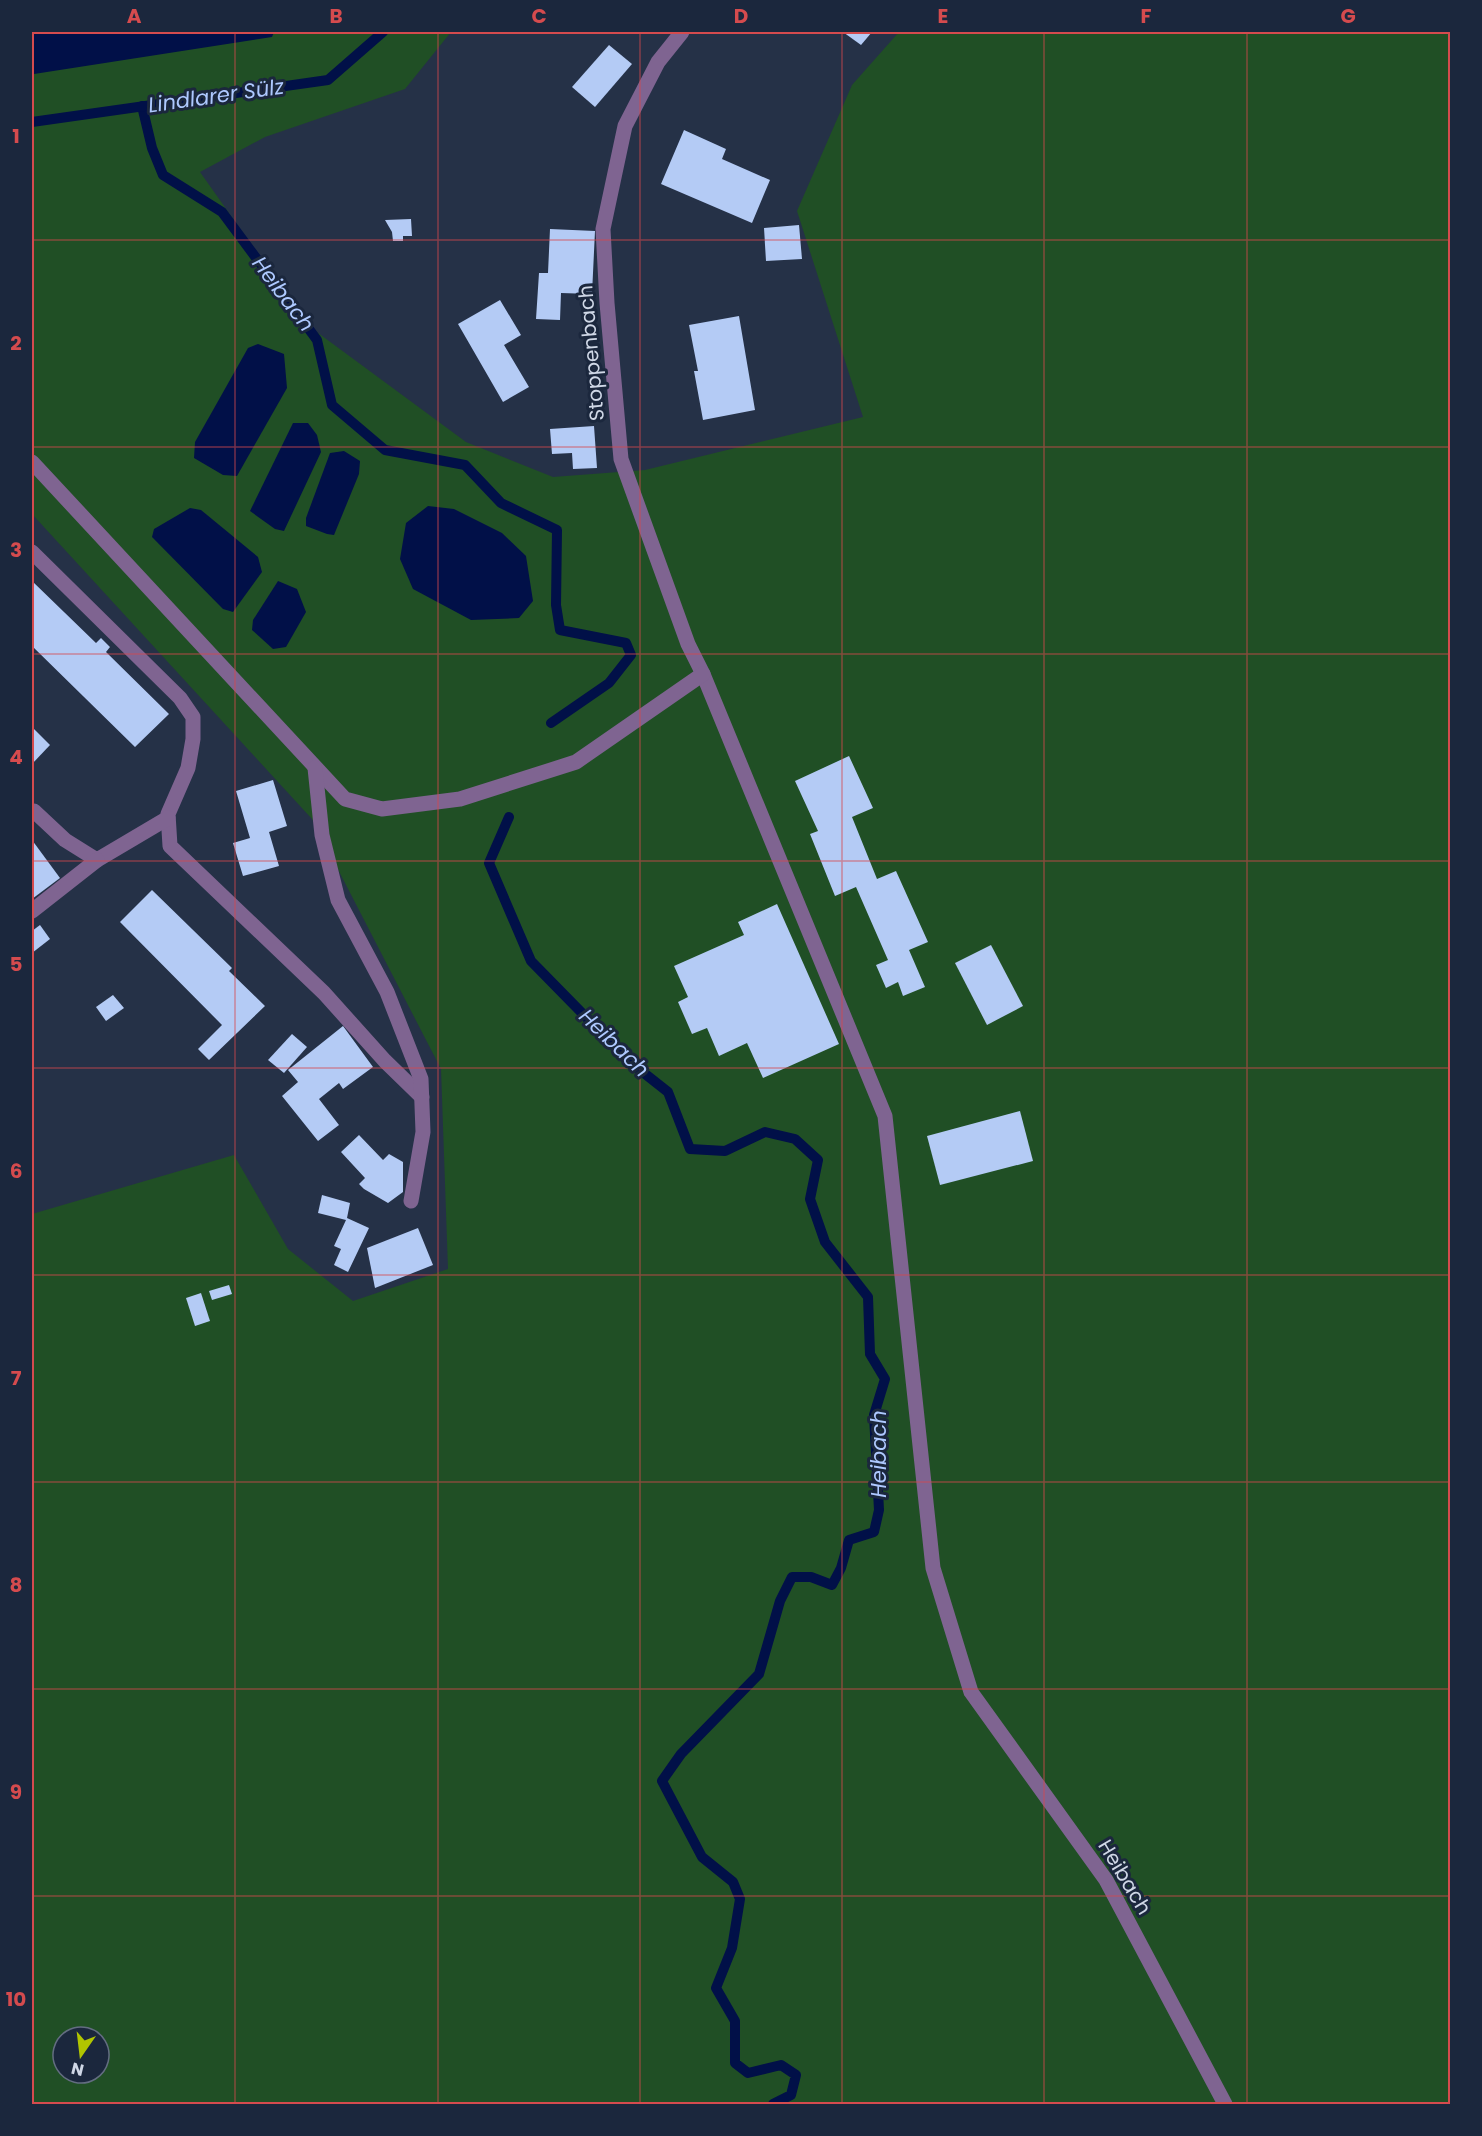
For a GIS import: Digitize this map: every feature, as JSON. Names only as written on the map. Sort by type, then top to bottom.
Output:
[{"type":"street","name":"Stoppenbach","points":[[682,32],[658,62],[625,126],[603,229],[606,303],[621,459],[688,644],[703,674]]},
{"type":"street","points":[[32,462],[345,799],[382,809],[460,799],[576,762],[703,674]]},
{"type":"street","points":[[32,552],[180,698],[193,717],[193,739],[188,768],[168,814],[170,846],[324,993],[385,1061],[422,1096]]},
{"type":"street","name":"Heibach","points":[[703,674],[885,1116],[933,1568],[971,1692],[1106,1880],[1225,2104]]},
{"type":"street","points":[[315,768],[322,835],[338,900],[387,992],[421,1079],[423,1132],[411,1201]]},
{"type":"street","points":[[34,811],[65,840],[97,860]]},
{"type":"street","points":[[32,911],[97,860],[168,818]]},
{"type":"green space","points":[[32,32],[451,32],[405,89],[265,137],[200,172],[310,327],[466,442],[553,477],[645,470],[863,417],[797,211],[852,85],[899,32],[1450,32],[1450,2104],[32,2104],[32,1214],[234,1155],[288,1249],[353,1301],[448,1269],[441,1069],[312,819],[32,514]]},
{"type":"shaded area","points":[[32,32],[274,32],[272,37],[32,74]]},
{"type":"shaded area","points":[[258,344],[284,354],[287,388],[237,476],[223,475],[194,458],[195,442],[248,348]]},
{"type":"shaded area","points":[[293,423],[308,423],[317,435],[321,452],[284,531],[275,529],[250,511]]},
{"type":"shaded area","points":[[344,451],[360,461],[359,474],[334,535],[327,534],[306,526],[306,518],[330,453]]},
{"type":"shaded area","points":[[428,506],[454,509],[502,533],[526,556],[533,601],[519,618],[471,620],[413,589],[400,559],[406,523]]},
{"type":"shaded area","points":[[190,508],[201,510],[258,557],[262,572],[233,612],[223,609],[152,537],[154,529]]},
{"type":"shaded area","points":[[278,581],[297,589],[306,612],[286,647],[273,649],[252,630],[253,620]]},
{"type":"building","points":[[843,32],[872,32],[861,45]]},
{"type":"building","points":[[609,45],[632,64],[595,107],[572,87]]},
{"type":"building","points":[[684,130],[726,149],[722,159],[770,180],[752,223],[661,184]]},
{"type":"building","points":[[411,219],[412,236],[403,236],[403,241],[393,241],[392,232],[385,220]]},
{"type":"building","points":[[799,225],[802,259],[766,261],[764,228]]},
{"type":"building","points":[[550,229],[595,231],[592,294],[561,293],[560,320],[536,319],[539,273],[548,273]]},
{"type":"building","points":[[500,300],[521,335],[504,345],[529,387],[503,402],[458,324]]},
{"type":"building","points":[[739,316],[755,410],[703,420],[694,371],[698,371],[689,325]]},
{"type":"building","points":[[594,426],[597,468],[573,469],[572,453],[552,454],[550,429]]},
{"type":"building","points":[[32,581],[96,643],[101,638],[110,647],[106,652],[169,714],[135,747],[32,646]]},
{"type":"building","points":[[32,727],[50,745],[32,764]]},
{"type":"building","points":[[849,756],[873,808],[852,817],[877,879],[896,871],[928,942],[909,950],[925,987],[903,996],[898,982],[886,988],[876,965],[888,960],[856,887],[835,896],[810,834],[818,831],[795,781]]},
{"type":"building","points":[[273,780],[287,826],[269,832],[279,866],[243,876],[233,843],[250,838],[236,791]]},
{"type":"building","points":[[32,840],[60,878],[32,899]]},
{"type":"building","points":[[152,890],[232,968],[229,971],[265,1006],[209,1060],[198,1049],[222,1025],[120,922]]},
{"type":"building","points":[[777,904],[839,1044],[763,1078],[747,1043],[719,1056],[707,1028],[692,1034],[678,1002],[688,997],[674,966],[744,935],[738,922]]},
{"type":"building","points":[[40,925],[50,939],[32,953],[32,931]]},
{"type":"building","points":[[991,945],[1023,1006],[987,1025],[955,963]]},
{"type":"building","points":[[113,995],[124,1008],[106,1021],[96,1007]]},
{"type":"building","points":[[343,1026],[373,1067],[343,1089],[339,1083],[319,1099],[339,1125],[318,1141],[282,1096],[298,1082],[288,1070]]},
{"type":"building","points":[[292,1034],[307,1047],[284,1073],[268,1060]]},
{"type":"building","points":[[1020,1111],[1033,1161],[940,1185],[927,1136]]},
{"type":"building","points":[[359,1135],[383,1160],[389,1154],[403,1162],[403,1192],[388,1203],[359,1184],[365,1178],[341,1152]]},
{"type":"building","points":[[322,1195],[350,1203],[347,1218],[369,1228],[348,1272],[334,1265],[341,1249],[334,1246],[346,1220],[318,1213]]},
{"type":"building","points":[[418,1228],[433,1265],[375,1288],[367,1248]]},
{"type":"building","points":[[229,1285],[232,1294],[212,1300],[209,1291]]},
{"type":"building","points":[[201,1293],[210,1321],[195,1326],[186,1298]]},
{"type":"waterway","name":"Lindlarer Sülz","points":[[32,122],[328,80],[383,32]]},
{"type":"waterway","name":"Heibach","points":[[142,106],[152,148],[163,175],[222,212],[317,340],[332,405],[385,450],[465,465],[501,503],[557,530],[556,605],[560,630],[626,643],[631,655],[609,683],[551,723]]},
{"type":"waterway","name":"Heibach","points":[[509,817],[489,863],[531,961],[630,1062],[668,1092],[690,1149],[725,1151],[765,1132],[795,1139],[818,1160],[810,1199],[825,1242],[868,1297],[870,1354],[885,1379],[874,1415],[879,1510],[874,1532],[849,1540],[841,1568],[832,1585],[811,1577],[792,1577],[780,1601],[759,1674],[681,1754],[662,1781],[702,1857],[733,1882],[740,1899],[732,1948],[716,1988],[735,2021],[735,2063],[748,2073],[781,2065],[796,2075],[791,2095],[773,2104]]}]
